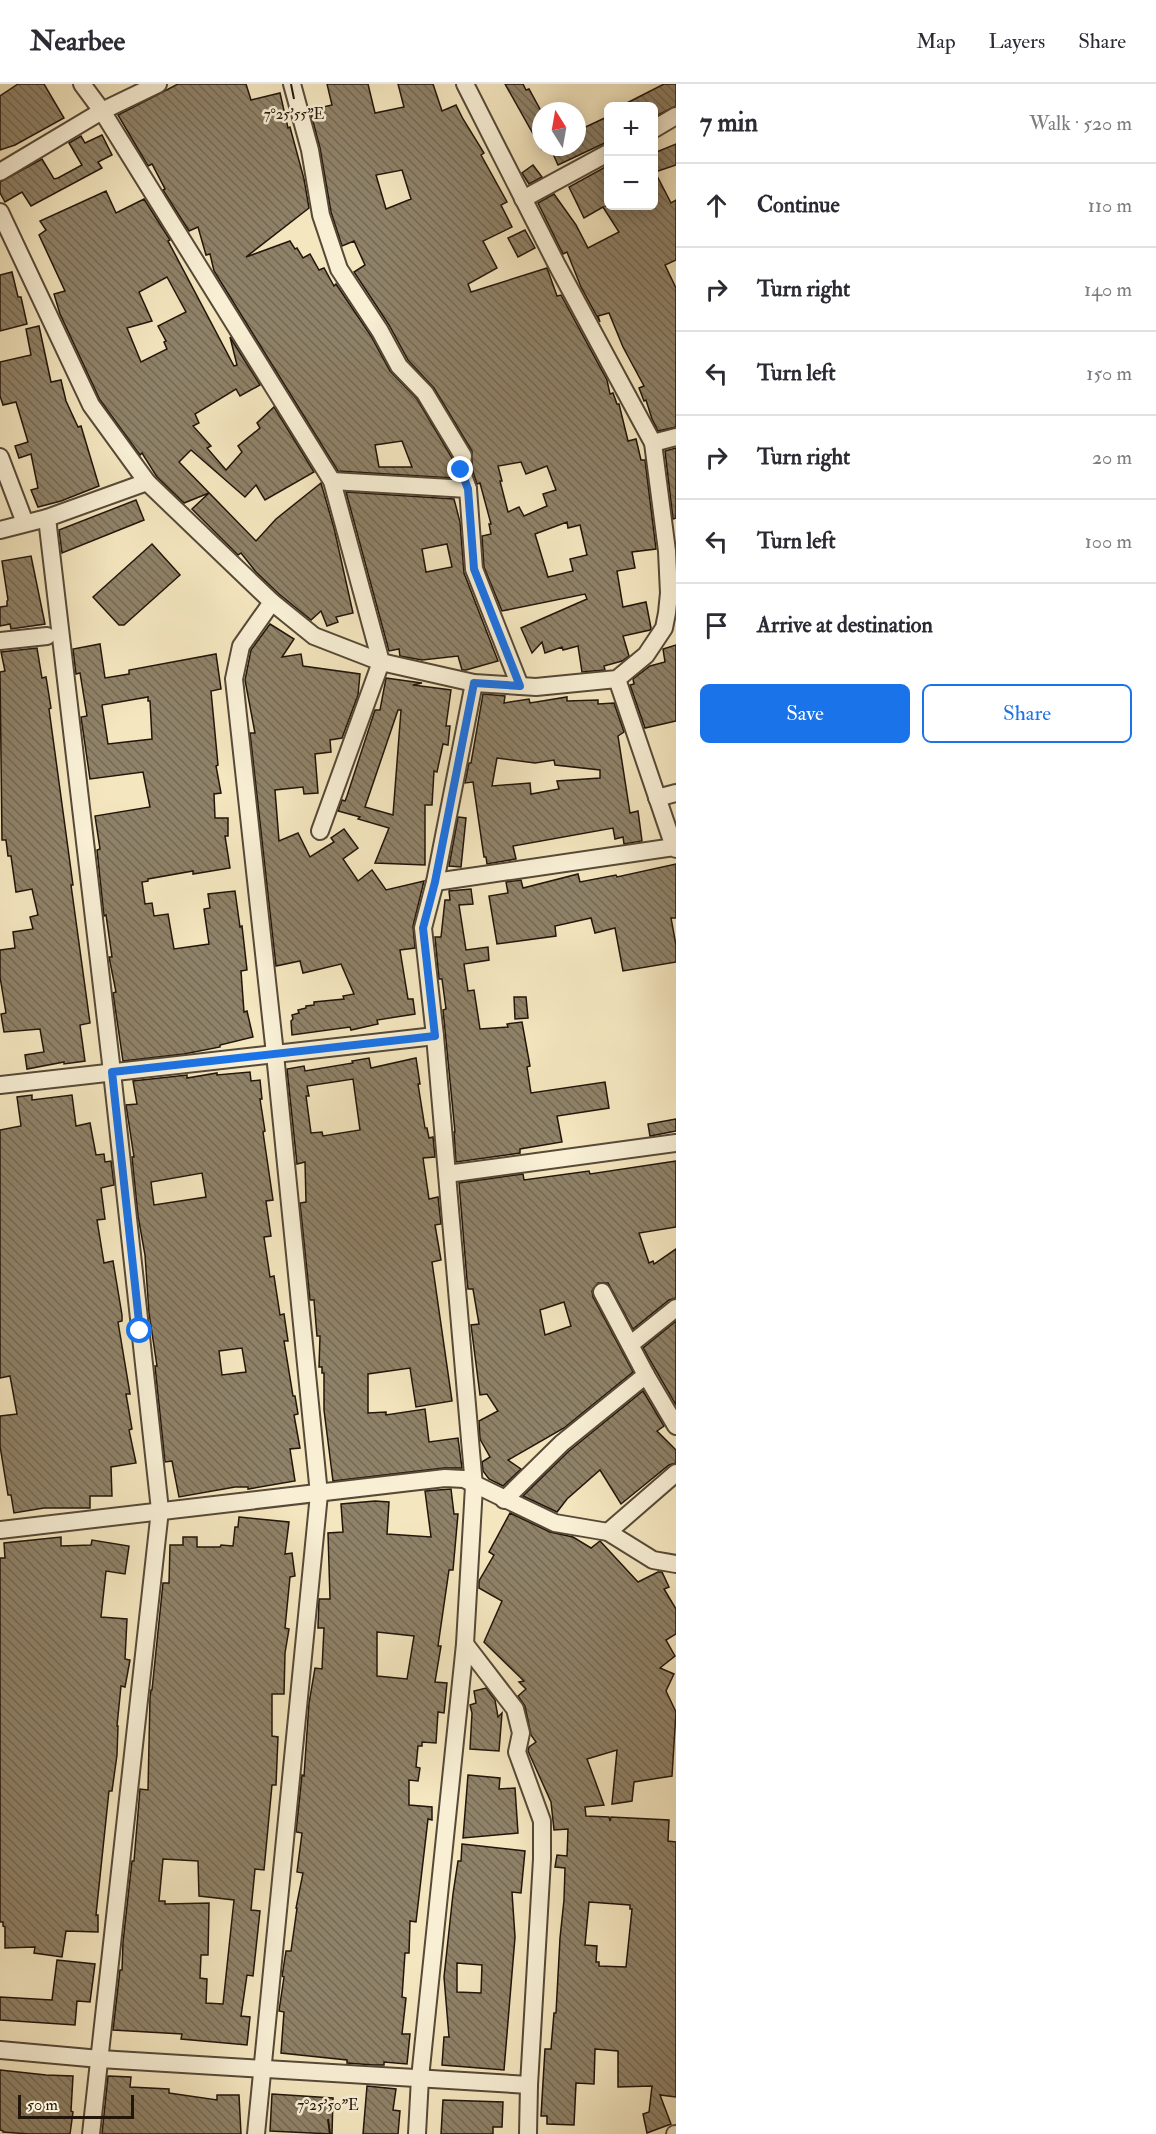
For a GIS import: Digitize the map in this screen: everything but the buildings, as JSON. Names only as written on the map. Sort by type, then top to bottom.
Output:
[{"type":"street","points":[[82,84],[102,111],[332,481],[381,662],[320,831]]},
{"type":"street","points":[[0,172],[102,111],[158,84]]},
{"type":"street","points":[[292,84],[310,150],[321,215],[339,269],[380,331],[399,366],[425,393],[463,456],[461,470],[468,489],[474,569],[520,686]]},
{"type":"street","points":[[0,212],[91,405],[147,482],[272,602],[314,636],[381,662],[474,683],[536,687],[617,679],[646,655],[672,613],[668,551],[653,442],[557,265],[465,84]]},
{"type":"street","points":[[658,127],[676,116]]},
{"type":"street","points":[[523,199],[604,156]]},
{"type":"street","points":[[653,442],[676,437]]},
{"type":"street","points":[[0,457],[25,523]]},
{"type":"street","points":[[332,481],[468,489]]},
{"type":"street","points":[[0,530],[47,518],[147,482]]},
{"type":"street","points":[[47,518],[112,1072],[160,1510],[92,2134]]},
{"type":"street","points":[[256,2134],[319,1494],[275,1054],[234,679],[241,646],[272,602]]},
{"type":"street","points":[[0,641],[47,636]]},
{"type":"street","points":[[435,882],[675,848],[617,679]]},
{"type":"street","points":[[417,2134],[420,2078],[465,1644],[474,1486],[435,1036],[423,928],[435,882],[474,683]]},
{"type":"street","points":[[657,798],[676,793]]},
{"type":"street","points":[[0,1085],[435,1036]]},
{"type":"street","points":[[447,1174],[676,1143]]},
{"type":"street","points":[[603,1292],[646,1375],[676,1426]]},
{"type":"street","points":[[631,1344],[676,1308]]},
{"type":"street","points":[[504,1500],[562,1443],[646,1375]]},
{"type":"street","points":[[608,1532],[676,1473]]},
{"type":"street","points":[[0,1530],[445,1478],[464,1479],[474,1486],[555,1523],[608,1532],[653,1560],[676,1564]]},
{"type":"street","points":[[465,1644],[514,1709],[521,1733],[517,1752],[542,1821],[528,2134]]},
{"type":"street","points":[[0,2050],[100,2059],[529,2085]]},
{"type":"route","points":[[140,1331],[112,1072],[435,1036],[423,928],[435,882],[474,683],[520,686],[474,569],[468,489],[461,470]]}]
